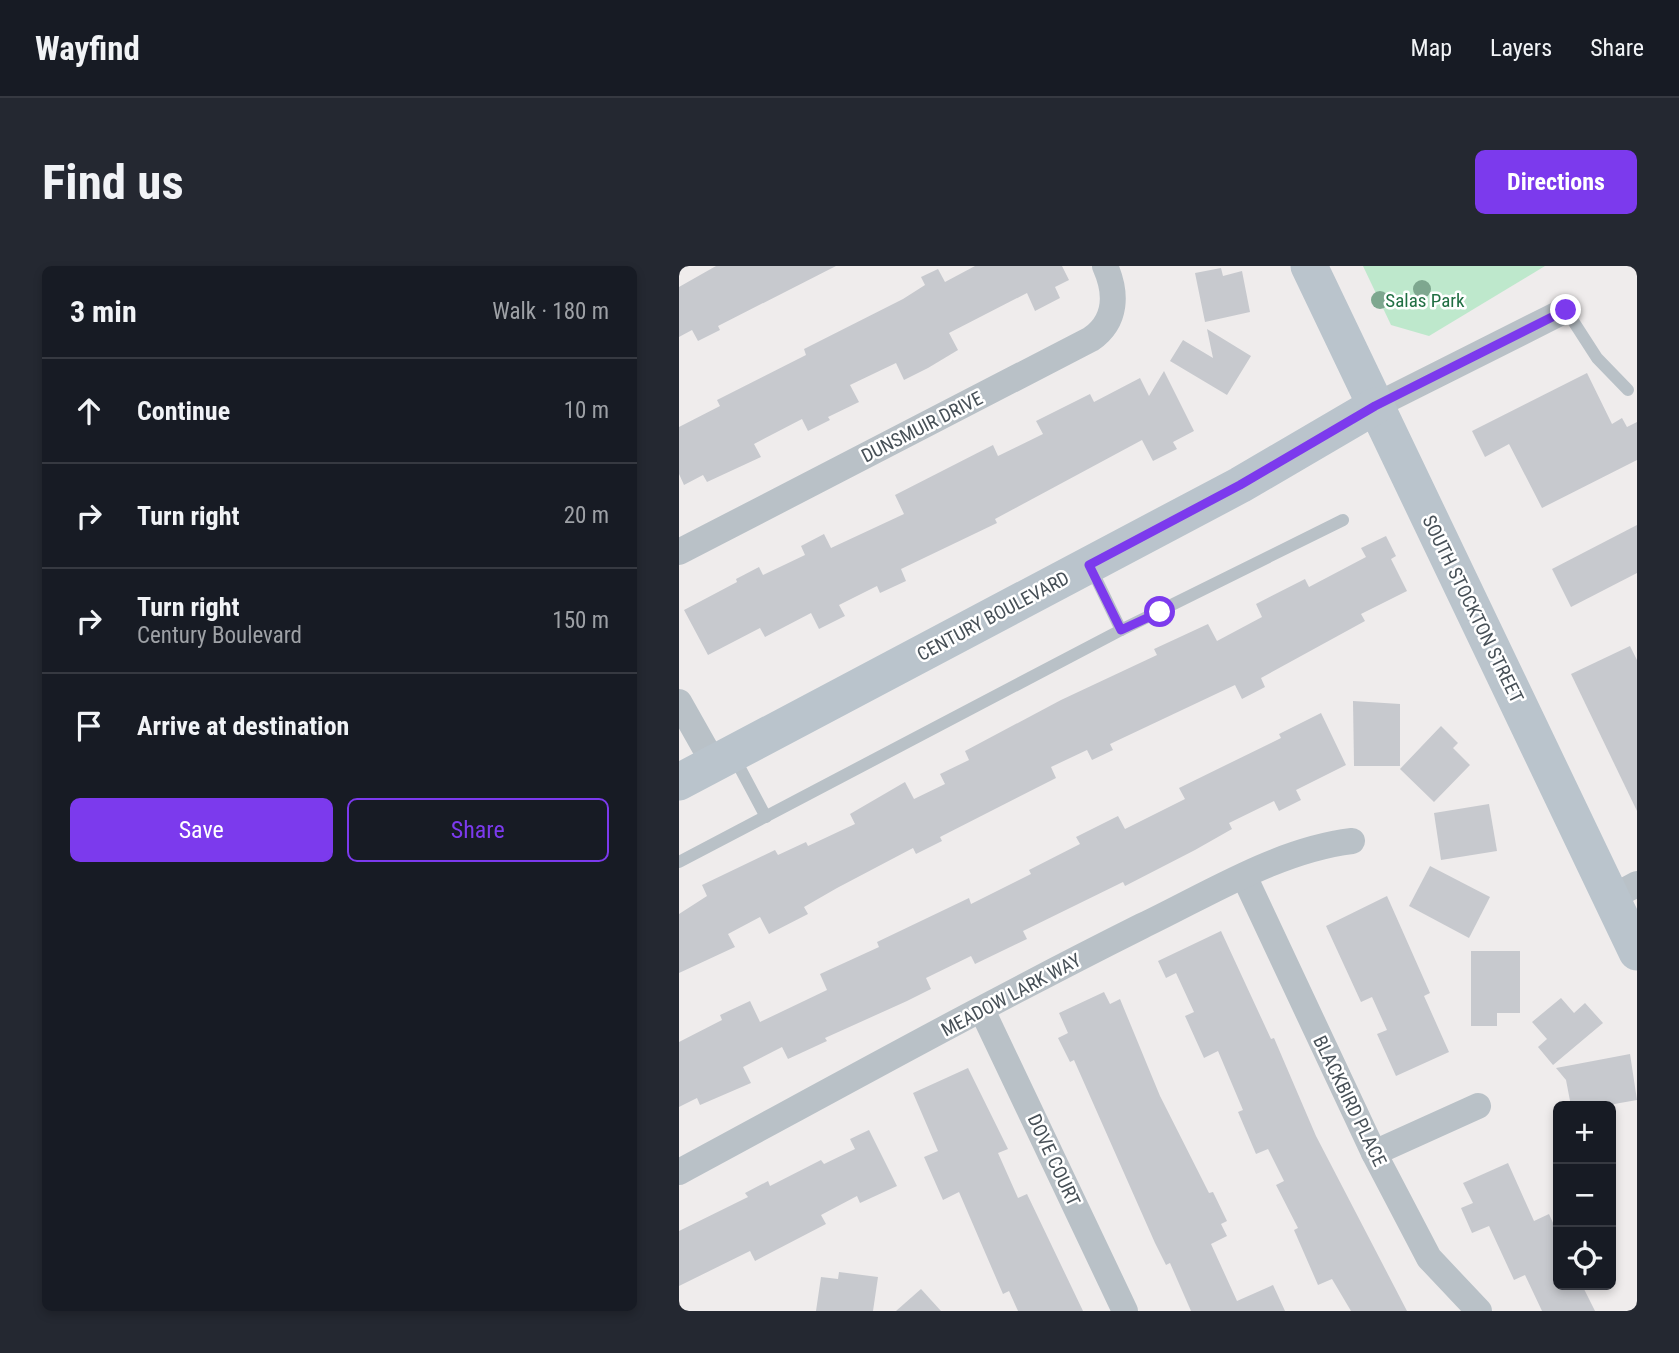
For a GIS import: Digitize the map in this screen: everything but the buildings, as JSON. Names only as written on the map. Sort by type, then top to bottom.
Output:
[{"type":"street","name":"DUNSMUIR DRIVE","points":[[679,552],[1091,339],[1102,331],[1112,313],[1114,301],[1105,266]]},
{"type":"street","name":"SOUTH STOCKTON STREET","points":[[1309,266],[1375,406],[1624,891],[1637,952]]},
{"type":"street","name":"CENTURY BOULEVARD","points":[[679,782],[1240,485],[1375,406],[1566,310]]},
{"type":"street","points":[[679,702],[723,759]]},
{"type":"street","name":"MEADOW LARK WAY","points":[[679,1172],[982,1010],[1244,876],[1318,845],[1352,841]]},
{"type":"street","name":"BLACKBIRD PLACE","points":[[1244,876],[1374,1153],[1429,1258],[1479,1311]]},
{"type":"street","name":"DOVE COURT","points":[[982,1010],[1125,1311]]},
{"type":"street","points":[[1374,1153],[1479,1106]]},
{"type":"lane","points":[[1566,310],[1597,358],[1628,390]]},
{"type":"lane","points":[[679,862],[1121,630],[1343,520]]},
{"type":"lane","points":[[1089,565],[1121,630]]},
{"type":"lane","points":[[723,759],[766,817]]},
{"type":"green space","name":"Salas Park","points":[[1363,266],[1545,266],[1429,336],[1391,325]]},
{"type":"route","points":[[1160,612],[1121,630],[1089,565],[1240,485],[1375,406],[1566,310]]}]
